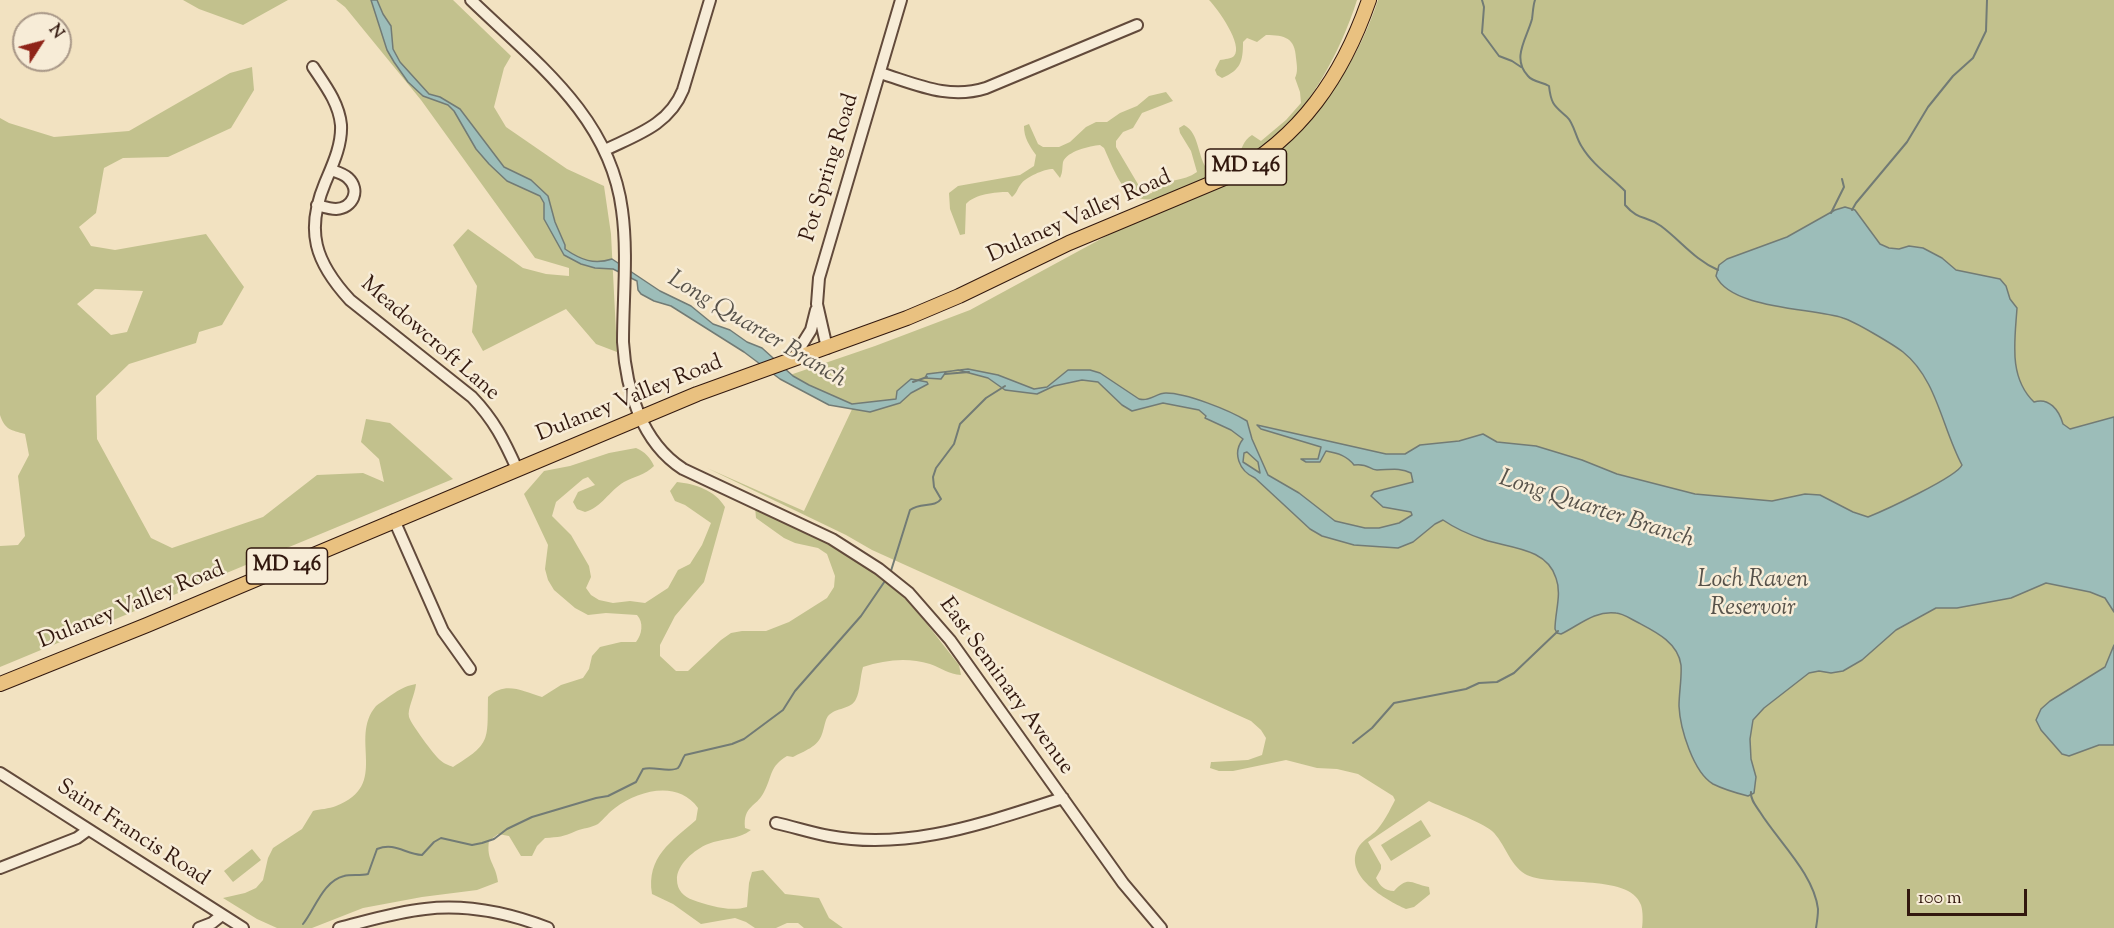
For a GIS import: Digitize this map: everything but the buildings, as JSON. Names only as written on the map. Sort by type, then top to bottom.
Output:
[{"type":"main road","name":"Dulaney Valley Road","points":[[0,684],[147,625],[640,417],[944,302],[1061,247],[1207,186],[1248,166],[1292,132],[1319,101],[1353,43],[1369,0]]},
{"type":"street","name":"East Seminary Avenue","points":[[471,0],[575,103],[594,129],[605,150],[614,174],[624,223],[623,342],[625,360],[640,417],[652,440],[677,465],[832,539],[888,576],[909,593],[942,630],[1128,889],[1161,928]]},
{"type":"street","points":[[605,150],[657,124],[677,103],[710,0]]},
{"type":"street","name":"Pot Spring Road","points":[[827,348],[817,304],[821,270],[901,0]]},
{"type":"street","points":[[880,74],[945,93],[969,92],[986,88],[1137,25]]},
{"type":"street","name":"Meadowcroft Lane","points":[[313,67],[334,100],[341,123],[340,137],[331,170],[318,205],[314,235],[324,264],[339,288],[367,314],[471,397],[495,423],[517,469]]},
{"type":"street","points":[[318,205],[334,209],[342,208],[348,206],[353,200],[354,187],[351,180],[331,170]]},
{"type":"street","points":[[787,361],[811,330],[817,304]]},
{"type":"street","points":[[394,520],[443,631],[470,669]]},
{"type":"street","name":"Saint Francis Road","points":[[0,773],[243,928]]},
{"type":"street","points":[[776,823],[829,836],[888,841],[953,832],[1063,798]]},
{"type":"street","points":[[0,868],[77,838],[88,830]]},
{"type":"street","points":[[339,928],[399,913],[442,908],[492,912],[548,928]]},
{"type":"street","points":[[199,928],[212,923],[222,915]]},
{"type":"shaded area","points":[[183,0],[288,0],[243,25],[199,9]]},
{"type":"shaded area","points":[[336,0],[453,0],[511,56],[504,68],[494,107],[506,127],[567,169],[604,186],[611,234],[617,352],[596,344],[566,309],[483,351],[472,332],[477,286],[453,245],[468,229],[523,268],[546,274],[569,276],[569,268],[535,258],[421,100],[345,7]]},
{"type":"shaded area","points":[[1209,0],[1357,0],[1342,40],[1320,82],[1293,119],[1261,148],[1225,168],[1175,192],[1160,198],[1146,199],[1132,195],[1123,187],[1104,148],[1100,145],[1085,148],[1065,158],[1060,178],[1053,169],[1045,170],[1023,181],[1012,197],[1008,192],[997,192],[970,201],[966,204],[965,234],[960,235],[950,209],[949,193],[958,186],[1020,175],[1034,166],[1036,155],[1027,141],[1024,130],[1024,126],[1029,124],[1038,144],[1043,147],[1059,147],[1070,142],[1086,127],[1096,122],[1107,122],[1120,113],[1137,106],[1149,96],[1166,92],[1173,101],[1142,113],[1133,128],[1123,132],[1116,141],[1116,147],[1142,191],[1147,194],[1152,193],[1154,187],[1159,184],[1197,172],[1191,151],[1180,133],[1179,128],[1184,125],[1193,134],[1208,170],[1230,165],[1239,158],[1243,145],[1249,137],[1252,135],[1261,141],[1286,120],[1301,103],[1295,78],[1297,69],[1294,46],[1288,39],[1273,35],[1266,35],[1257,42],[1247,38],[1243,42],[1240,64],[1233,72],[1222,78],[1215,70],[1220,60],[1234,56],[1235,44],[1228,27]]},
{"type":"shaded area","points":[[1378,0],[2114,0],[2114,928],[1642,928],[1642,907],[1634,895],[1622,888],[1606,884],[1552,880],[1525,874],[1515,865],[1500,841],[1487,827],[1429,801],[1368,842],[1381,865],[1376,878],[1383,888],[1394,891],[1407,882],[1429,887],[1430,894],[1414,907],[1406,909],[1388,900],[1369,886],[1356,868],[1355,858],[1358,848],[1381,825],[1395,800],[1393,796],[1358,774],[1337,769],[1317,768],[1286,760],[1233,771],[1219,771],[1210,768],[1211,762],[1248,760],[1262,755],[1266,738],[1261,730],[1251,721],[872,550],[846,535],[707,468],[804,511],[854,405],[787,376],[970,310],[1134,221],[1273,155],[1308,122],[1337,85],[1360,44]]},
{"type":"shaded area","points":[[252,67],[254,90],[231,128],[168,157],[123,158],[104,168],[96,213],[79,227],[91,246],[115,250],[206,234],[244,287],[222,325],[199,332],[196,343],[129,364],[96,396],[97,439],[151,538],[172,548],[263,517],[317,475],[363,473],[384,482],[379,459],[361,442],[366,419],[390,423],[453,479],[0,667],[0,546],[18,545],[25,536],[18,476],[29,455],[25,434],[9,429],[0,415],[0,118],[54,137],[129,131],[230,73]],"holes":[[[95,289],[143,291],[127,332],[111,335],[77,304]]]},
{"type":"shaded area","points":[[636,448],[651,460],[654,466],[651,469],[624,482],[601,503],[585,512],[577,509],[573,502],[578,492],[595,485],[588,477],[583,479],[556,502],[552,516],[571,535],[589,566],[591,577],[586,588],[591,595],[599,600],[613,603],[630,601],[645,603],[668,588],[678,570],[690,564],[702,545],[711,523],[685,505],[675,501],[670,491],[677,482],[684,483],[704,489],[721,501],[725,507],[704,582],[675,616],[660,645],[660,656],[676,671],[688,671],[731,633],[766,631],[789,622],[827,598],[834,587],[835,576],[827,554],[818,548],[784,538],[756,518],[755,507],[824,540],[873,569],[907,601],[959,665],[961,675],[930,664],[904,660],[863,667],[854,703],[828,716],[823,732],[814,745],[793,757],[787,756],[774,768],[764,792],[746,815],[745,828],[751,830],[741,836],[703,846],[687,858],[678,874],[678,887],[687,897],[713,906],[734,909],[747,907],[752,872],[763,870],[785,894],[819,898],[829,918],[843,928],[804,928],[798,923],[787,923],[776,928],[755,928],[735,918],[701,924],[673,904],[652,894],[651,881],[657,860],[670,843],[696,820],[698,808],[690,799],[669,791],[635,796],[615,808],[598,824],[564,836],[545,838],[537,846],[532,856],[521,856],[509,836],[498,834],[489,841],[488,848],[498,882],[477,890],[363,908],[312,928],[277,928],[257,919],[223,898],[256,888],[263,880],[273,848],[302,829],[313,811],[333,807],[352,797],[362,786],[365,774],[368,719],[376,706],[397,691],[416,684],[409,717],[437,757],[453,767],[475,752],[485,739],[488,723],[488,697],[495,692],[507,688],[542,697],[561,685],[583,678],[589,669],[592,656],[600,647],[621,642],[636,642],[641,628],[641,621],[637,615],[606,613],[588,615],[575,608],[554,590],[545,569],[548,545],[524,494],[544,471]]},
{"type":"shaded area","points":[[1421,820],[1431,836],[1391,861],[1381,845]]},
{"type":"shaded area","points":[[252,849],[261,860],[233,882],[224,871]]},
{"type":"water","points":[[371,0],[377,0],[391,26],[393,49],[400,62],[429,94],[440,97],[460,109],[504,167],[531,180],[548,196],[565,249],[588,260],[599,262],[612,259],[660,291],[691,306],[713,324],[730,330],[747,342],[762,348],[793,376],[852,404],[896,399],[897,391],[911,379],[928,384],[911,393],[900,403],[870,412],[829,405],[780,379],[744,352],[671,306],[641,294],[637,281],[613,269],[581,264],[564,255],[544,219],[544,203],[540,196],[507,181],[476,149],[454,111],[448,105],[423,96],[408,82],[387,50]]},
{"type":"water","name":"Loch Raven Reservoir","points":[[1845,207],[1855,210],[1880,244],[1899,249],[1909,246],[1923,248],[1942,258],[1956,270],[2000,279],[2017,308],[2015,358],[2017,370],[2020,381],[2034,402],[2044,401],[2053,406],[2063,424],[2070,429],[2114,417],[2114,612],[2105,598],[2090,592],[2046,583],[2011,598],[1957,608],[1936,608],[1896,630],[1862,660],[1843,671],[1809,673],[1764,708],[1753,720],[1750,739],[1751,759],[1756,777],[1754,793],[1748,796],[1713,784],[1699,770],[1685,737],[1679,706],[1681,665],[1679,657],[1670,644],[1651,629],[1616,613],[1594,616],[1561,634],[1557,633],[1555,629],[1558,584],[1551,568],[1536,555],[1474,536],[1443,520],[1413,542],[1398,548],[1354,545],[1322,536],[1310,529],[1245,471],[1238,456],[1243,439],[1231,430],[1205,418],[1206,416],[1199,410],[1163,403],[1132,411],[1122,405],[1098,382],[1082,380],[1054,386],[1037,394],[1005,390],[988,378],[959,370],[968,369],[998,375],[1034,389],[1047,387],[1068,370],[1090,370],[1100,373],[1139,399],[1166,393],[1196,399],[1219,407],[1247,421],[1252,439],[1268,475],[1299,493],[1335,521],[1365,528],[1379,528],[1399,523],[1412,515],[1411,512],[1383,507],[1371,496],[1374,492],[1413,482],[1411,473],[1399,469],[1374,470],[1363,465],[1354,465],[1342,455],[1326,451],[1320,462],[1306,462],[1301,459],[1318,459],[1321,447],[1261,429],[1257,425],[1386,454],[1405,454],[1420,445],[1459,441],[1483,434],[1497,442],[1536,446],[1617,474],[1695,494],[1772,501],[1805,494],[1820,495],[1868,517],[1934,485],[1962,465],[1924,376],[1903,352],[1848,320],[1755,301],[1724,287],[1716,276],[1719,265],[1727,259],[1787,237],[1835,210]],"holes":[[[1247,452],[1258,462],[1260,473],[1243,462],[1244,453]]]},
{"type":"water","points":[[953,371],[946,372],[941,379],[925,378],[927,374]]},
{"type":"water","points":[[2114,645],[2114,745],[2099,745],[2069,756],[2062,754],[2041,730],[2036,720],[2041,709],[2105,667]]},
{"type":"waterway","points":[[1482,0],[1484,7],[1482,33],[1499,56],[1521,67]]},
{"type":"waterway","points":[[1535,0],[1532,19],[1520,55],[1523,69],[1532,80],[1549,86],[1552,101],[1569,120],[1586,153],[1625,191],[1625,205],[1638,216],[1661,226],[1695,256],[1718,270]]},
{"type":"waterway","points":[[1852,210],[1907,142],[1928,107],[1953,76],[1973,58],[1986,31],[1987,0]]},
{"type":"waterway","points":[[1831,213],[1844,187],[1842,179]]},
{"type":"waterway","name":"Long Quarter Branch","points":[[945,374],[969,372]]},
{"type":"waterway","name":"Long Quarter Branch","points":[[913,382],[927,377]]},
{"type":"waterway","points":[[890,574],[910,510],[938,502],[941,499],[934,487],[933,477],[936,468],[954,444],[960,424],[986,398],[1005,386]]},
{"type":"waterway","points":[[303,924],[330,884],[344,876],[368,874],[377,849],[389,847],[422,855],[441,838],[472,845],[482,843],[494,839],[507,829],[532,817],[608,796],[636,782],[643,769],[675,769],[679,767],[685,755],[744,739],[783,710],[795,691],[861,616],[887,578]]},
{"type":"waterway","points":[[1353,743],[1372,728],[1394,703],[1466,689],[1479,683],[1497,682],[1514,673],[1558,631]]},
{"type":"waterway","points":[[1751,792],[1755,805],[1810,883],[1818,909],[1816,928]]}]
